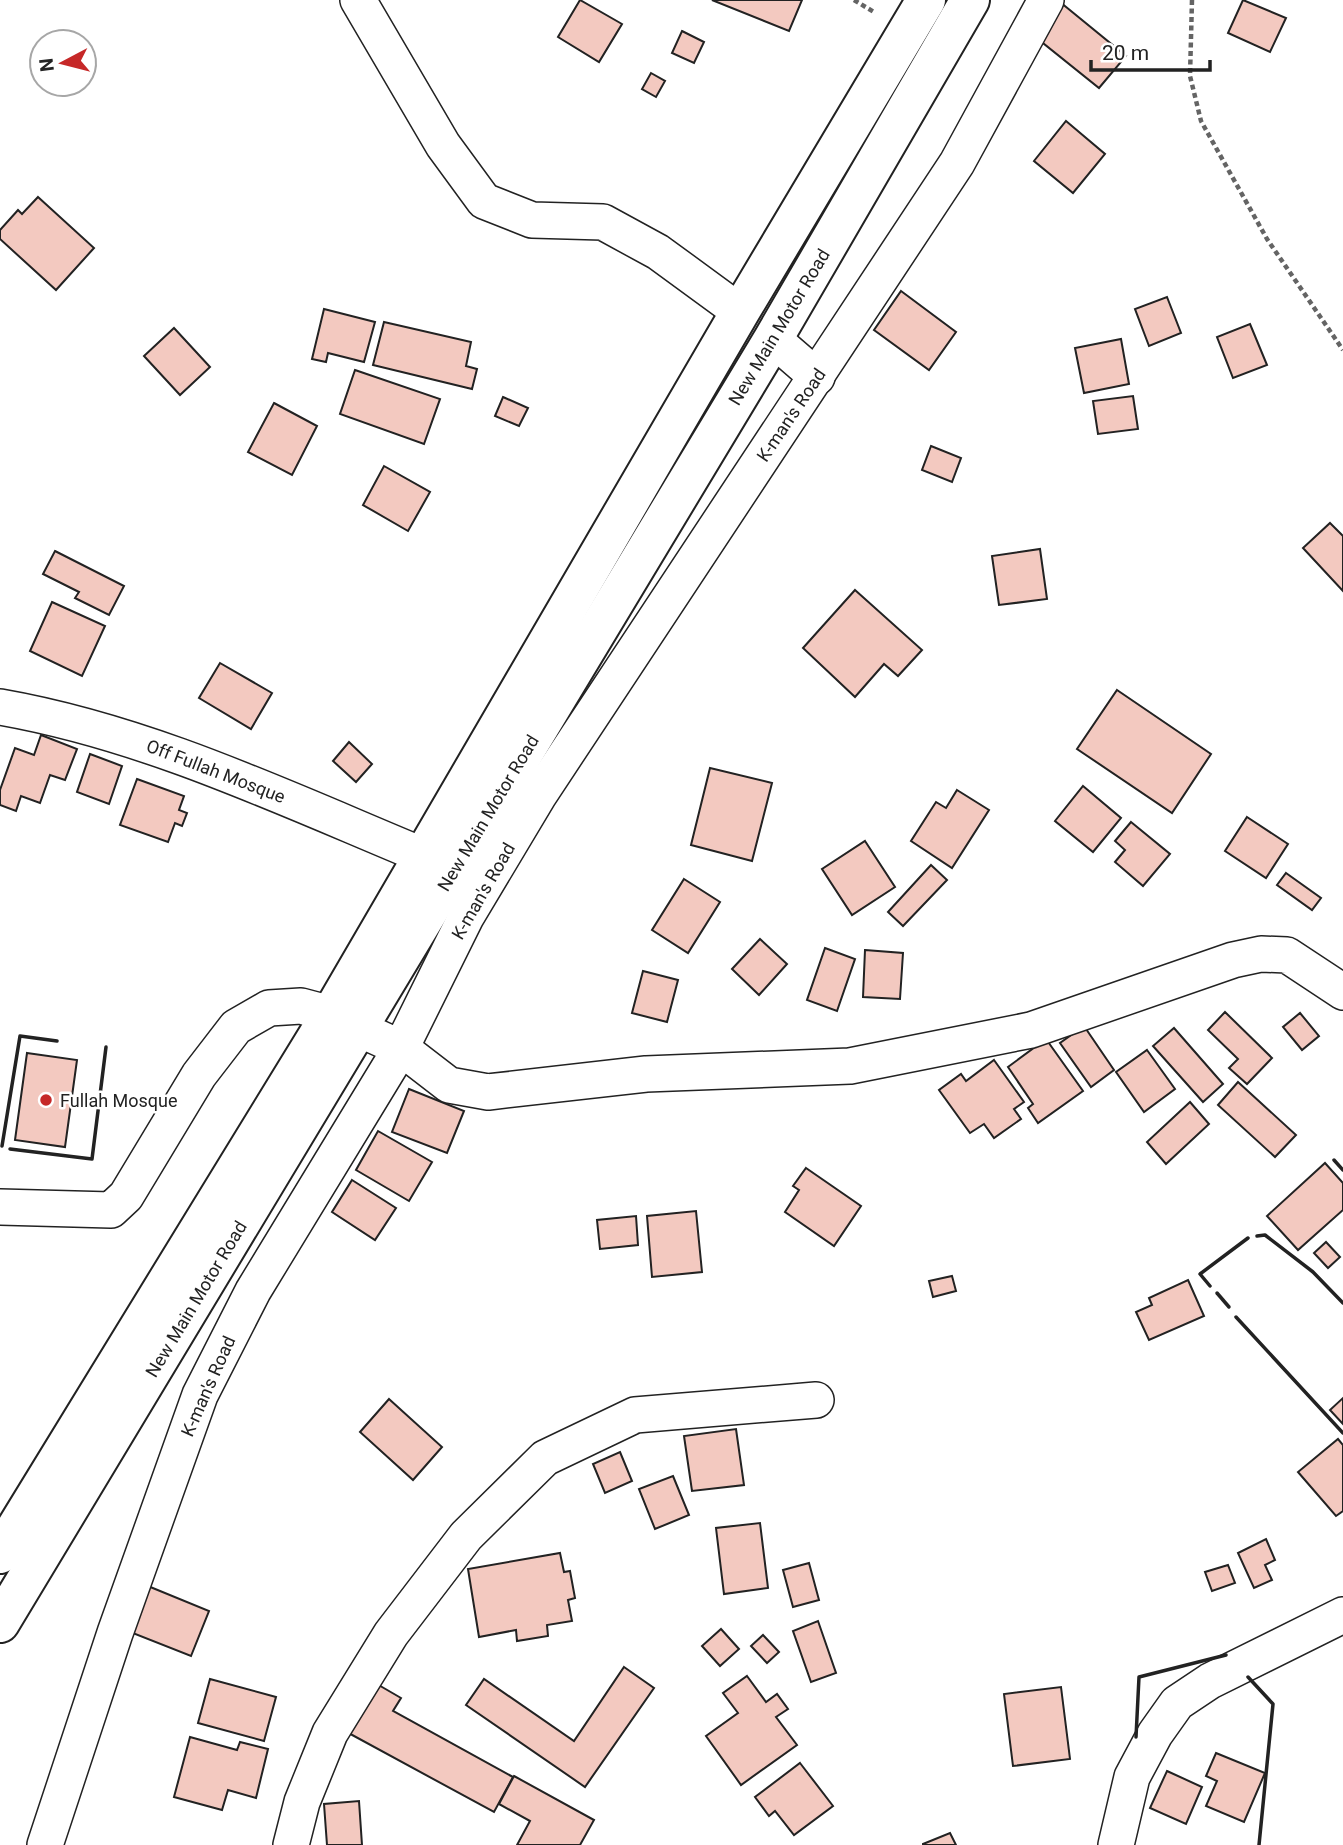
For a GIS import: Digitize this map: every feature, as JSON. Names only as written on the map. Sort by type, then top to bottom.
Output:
[{"type":"highway","name":"New Main Motor Road","points":[[0,1623],[345,1022],[424,856],[740,312],[926,0]]},
{"type":"highway","name":"New Main Motor Road","points":[[0,1554],[578,663],[970,0]]},
{"type":"street","points":[[358,0],[443,145],[484,201],[532,220],[603,222],[658,252],[740,312]]},
{"type":"street","name":"K-man's Road","points":[[46,1845],[128,1596],[200,1395],[253,1292],[401,1048],[466,917],[539,794],[957,163],[1046,0]]},
{"type":"street","points":[[772,339],[817,377]]},
{"type":"street","points":[[578,663],[610,685]]},
{"type":"street","name":"Off Fullah Mosque","points":[[0,708],[36,714],[159,750],[251,782],[424,856]]},
{"type":"street","points":[[0,1207],[111,1210],[126,1196],[199,1075],[236,1027],[269,1008],[301,1006],[345,1022],[401,1048],[449,1085],[488,1093],[646,1074],[850,1066],[1031,1030],[1233,960],[1261,954],[1287,955],[1343,992]]},
{"type":"street","points":[[291,1845],[302,1802],[330,1733],[391,1634],[466,1536],[545,1458],[635,1415],[816,1400]]},
{"type":"street","points":[[1116,1845],[1132,1777],[1155,1734],[1177,1703],[1210,1681],[1343,1615]]},
{"type":"path","points":[[1192,0],[1190,76],[1201,121],[1267,239],[1343,350]]},
{"type":"building","points":[[580,0],[622,24],[599,62],[558,37]]},
{"type":"building","points":[[712,0],[802,0],[789,31]]},
{"type":"building","points":[[1243,0],[1286,18],[1270,52],[1228,33]]},
{"type":"building","points":[[1060,2],[1126,56],[1099,88],[1033,35]]},
{"type":"building","points":[[682,31],[704,42],[694,63],[672,53]]},
{"type":"building","points":[[651,73],[665,81],[656,97],[642,89]]},
{"type":"building","points":[[1066,121],[1105,154],[1073,193],[1034,161]]},
{"type":"building","points":[[38,197],[94,248],[56,290],[0,239],[0,230],[18,210],[22,214]]},
{"type":"building","points":[[901,291],[956,332],[929,370],[874,330]]},
{"type":"building","points":[[1167,297],[1181,333],[1149,346],[1135,309]]},
{"type":"building","points":[[324,309],[375,322],[364,362],[328,353],[326,362],[312,359]]},
{"type":"building","points":[[384,322],[471,342],[466,366],[477,369],[472,389],[373,365]]},
{"type":"building","points":[[1250,324],[1267,365],[1233,378],[1217,337]]},
{"type":"building","points":[[174,328],[210,367],[180,395],[144,356]]},
{"type":"building","points":[[1121,339],[1129,384],[1084,393],[1075,348]]},
{"type":"building","points":[[355,370],[440,399],[424,444],[340,414]]},
{"type":"building","points":[[1133,396],[1138,429],[1098,434],[1093,401]]},
{"type":"building","points":[[503,397],[528,408],[519,426],[495,416]]},
{"type":"building","points":[[274,403],[317,426],[292,475],[248,452]]},
{"type":"building","points":[[931,446],[961,458],[952,482],[922,470]]},
{"type":"building","points":[[384,466],[430,492],[408,531],[363,505]]},
{"type":"building","points":[[1330,523],[1343,536],[1343,591],[1303,548]]},
{"type":"building","points":[[1040,549],[1047,599],[999,605],[992,556]]},
{"type":"building","points":[[55,551],[124,586],[109,615],[75,598],[79,592],[43,574]]},
{"type":"building","points":[[855,590],[922,650],[898,676],[884,664],[855,697],[803,648]]},
{"type":"building","points":[[52,602],[105,626],[82,676],[30,651]]},
{"type":"building","points":[[220,663],[272,693],[251,729],[199,698]]},
{"type":"building","points":[[1117,690],[1211,754],[1172,813],[1077,749]]},
{"type":"building","points":[[41,735],[77,749],[65,780],[50,775],[40,803],[21,796],[16,811],[0,805],[0,790],[15,748],[34,755]]},
{"type":"building","points":[[349,742],[372,764],[356,782],[333,761]]},
{"type":"building","points":[[90,754],[122,766],[109,804],[77,792]]},
{"type":"building","points":[[710,768],[772,783],[752,861],[691,845]]},
{"type":"building","points":[[137,779],[184,796],[179,810],[187,813],[182,826],[175,823],[168,842],[120,825]]},
{"type":"building","points":[[1083,786],[1121,818],[1093,852],[1055,821]]},
{"type":"building","points":[[957,790],[989,810],[952,868],[911,841],[936,802],[946,808]]},
{"type":"building","points":[[1247,817],[1288,844],[1266,878],[1225,851]]},
{"type":"building","points":[[1131,822],[1170,854],[1143,886],[1115,862],[1125,850],[1115,841]]},
{"type":"building","points":[[865,841],[895,887],[852,915],[822,869]]},
{"type":"building","points":[[931,865],[947,880],[903,926],[888,912]]},
{"type":"building","points":[[1286,873],[1321,898],[1312,910],[1277,885]]},
{"type":"building","points":[[684,879],[720,902],[688,953],[652,930]]},
{"type":"building","points":[[760,939],[787,964],[759,995],[732,969]]},
{"type":"building","points":[[825,948],[855,959],[837,1011],[807,1000]]},
{"type":"building","points":[[865,950],[903,953],[900,999],[863,997]]},
{"type":"building","points":[[643,971],[678,980],[667,1022],[632,1013]]},
{"type":"building","points":[[1225,1012],[1272,1058],[1247,1084],[1229,1068],[1238,1059],[1208,1030]]},
{"type":"building","points":[[1300,1013],[1319,1036],[1302,1050],[1283,1027]]},
{"type":"building","points":[[1084,1026],[1114,1070],[1091,1087],[1060,1043]]},
{"type":"building","points":[[1174,1028],[1223,1084],[1203,1102],[1153,1046]]},
{"type":"building","points":[[1046,1039],[1083,1091],[1038,1123],[1028,1108],[1033,1104],[1008,1067]]},
{"type":"building","points":[[1147,1050],[1175,1089],[1144,1112],[1116,1072]]},
{"type":"building","name":"Fullah Mosque","points":[[27,1053],[77,1060],[65,1147],[15,1140]]},
{"type":"building","points":[[994,1060],[1024,1102],[1014,1109],[1021,1119],[994,1138],[984,1124],[970,1133],[939,1090],[961,1074],[966,1081]]},
{"type":"building","points":[[1238,1082],[1296,1135],[1275,1157],[1218,1105]]},
{"type":"building","points":[[409,1089],[464,1111],[447,1153],[392,1132]]},
{"type":"building","points":[[1190,1102],[1209,1124],[1166,1164],[1147,1142]]},
{"type":"building","points":[[378,1131],[432,1162],[409,1201],[356,1170]]},
{"type":"building","points":[[1325,1163],[1343,1183],[1343,1210],[1298,1250],[1267,1216]]},
{"type":"building","points":[[806,1168],[861,1206],[834,1246],[785,1212],[799,1190],[793,1186]]},
{"type":"building","points":[[352,1180],[396,1208],[375,1240],[332,1212]]},
{"type":"building","points":[[696,1211],[702,1272],[652,1277],[647,1216]]},
{"type":"building","points":[[636,1216],[638,1245],[600,1249],[597,1220]]},
{"type":"building","points":[[1326,1242],[1340,1257],[1328,1268],[1314,1253]]},
{"type":"building","points":[[952,1276],[956,1291],[933,1297],[929,1281]]},
{"type":"building","points":[[1188,1280],[1204,1316],[1149,1340],[1136,1312],[1152,1305],[1149,1298]]},
{"type":"building","points":[[1343,1398],[1343,1424],[1330,1410]]},
{"type":"building","points":[[389,1399],[442,1447],[413,1480],[360,1432]]},
{"type":"building","points":[[736,1429],[744,1485],[692,1491],[684,1436]]},
{"type":"building","points":[[1338,1439],[1343,1445],[1343,1511],[1336,1516],[1298,1472]]},
{"type":"building","points":[[620,1452],[632,1481],[605,1493],[593,1464]]},
{"type":"building","points":[[673,1476],[689,1515],[655,1529],[639,1489]]},
{"type":"building","points":[[760,1523],[768,1588],[724,1594],[716,1528]]},
{"type":"building","points":[[1266,1539],[1275,1560],[1265,1565],[1272,1580],[1254,1588],[1238,1553]]},
{"type":"building","points":[[560,1553],[564,1572],[570,1571],[575,1598],[568,1600],[572,1621],[547,1625],[548,1636],[517,1641],[516,1630],[479,1637],[468,1569]]},
{"type":"building","points":[[809,1563],[819,1600],[793,1607],[783,1570]]},
{"type":"building","points":[[1228,1565],[1235,1583],[1212,1591],[1205,1572]]},
{"type":"building","points":[[143,1584],[209,1611],[191,1656],[125,1630]]},
{"type":"building","points":[[818,1621],[836,1673],[811,1682],[793,1631]]},
{"type":"building","points":[[721,1629],[739,1649],[720,1666],[702,1646]]},
{"type":"building","points":[[763,1635],[779,1652],[767,1663],[751,1646]]},
{"type":"building","points":[[624,1667],[654,1688],[585,1787],[466,1705],[484,1679],[574,1741]]},
{"type":"building","points":[[747,1676],[766,1702],[777,1694],[788,1709],[776,1717],[797,1745],[741,1785],[706,1736],[738,1713],[723,1693]]},
{"type":"building","points":[[210,1679],[276,1697],[264,1741],[198,1723]]},
{"type":"building","points":[[370,1680],[401,1698],[393,1711],[513,1777],[494,1812],[343,1730]]},
{"type":"building","points":[[1061,1687],[1070,1759],[1013,1766],[1004,1694]]},
{"type":"building","points":[[190,1737],[237,1750],[240,1742],[268,1749],[256,1798],[228,1790],[222,1810],[174,1797]]},
{"type":"building","points":[[1216,1753],[1265,1773],[1244,1822],[1206,1806],[1217,1781],[1206,1776]]},
{"type":"building","points":[[800,1763],[833,1806],[794,1835],[775,1811],[769,1816],[755,1797]]},
{"type":"building","points":[[1167,1771],[1202,1787],[1186,1824],[1150,1808]]},
{"type":"building","points":[[514,1776],[594,1820],[580,1845],[517,1845],[530,1821],[499,1804]]},
{"type":"building","points":[[359,1801],[362,1845],[327,1845],[324,1804]]},
{"type":"building","points":[[950,1833],[956,1845],[923,1845],[923,1844]]},
{"type":"wall","points":[[2,1146],[20,1036],[57,1041]]},
{"type":"wall","points":[[10,1149],[92,1159],[106,1047]]},
{"type":"wall","points":[[1334,1160],[1343,1170]]},
{"type":"wall","points":[[1257,1236],[1265,1235],[1313,1272],[1343,1303]]},
{"type":"wall","points":[[1210,1286],[1200,1274],[1248,1238]]},
{"type":"wall","points":[[1217,1293],[1229,1307]]},
{"type":"wall","points":[[1236,1317],[1343,1433]]},
{"type":"wall","points":[[1136,1737],[1139,1677],[1226,1655]]},
{"type":"wall","points":[[1248,1677],[1273,1704],[1259,1845]]},
{"type":"place","name":"Fullah Mosque","points":[[46,1100]]}]
